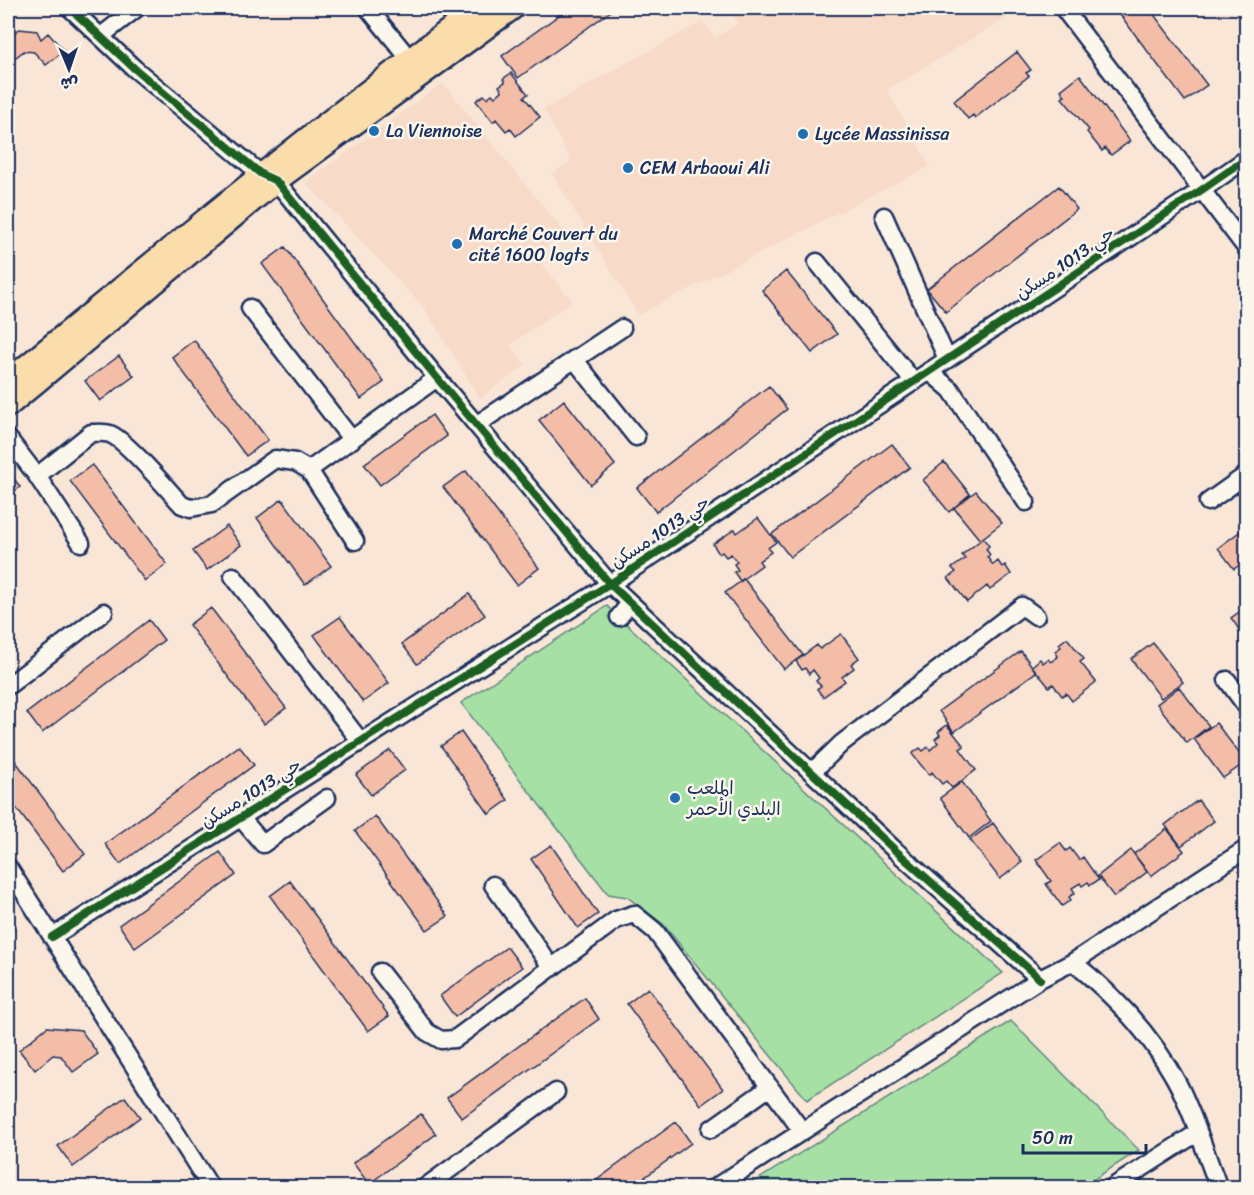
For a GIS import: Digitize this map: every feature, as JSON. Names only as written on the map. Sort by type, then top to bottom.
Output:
[{"type":"main road","points":[[8,381],[269,177],[416,66],[479,8]]},
{"type":"main road","points":[[416,66],[513,8]]},
{"type":"main road","points":[[8,406],[269,177]]},
{"type":"street","points":[[70,8],[135,69],[269,177],[610,584],[896,851],[1040,979]]},
{"type":"street","points":[[101,36],[136,8]]},
{"type":"street","points":[[368,8],[416,66]]},
{"type":"street","points":[[1063,8],[1246,248]]},
{"type":"street","name":"حي 1013 مسكن","points":[[52,937],[610,584],[1246,159]]},
{"type":"street","points":[[884,216],[947,359]]},
{"type":"street","points":[[817,262],[914,382]]},
{"type":"street","points":[[250,308],[352,440]]},
{"type":"street","points":[[476,425],[622,328]]},
{"type":"street","points":[[574,359],[636,436]]},
{"type":"street","points":[[929,371],[951,390],[1026,502]]},
{"type":"street","points":[[309,470],[437,378]]},
{"type":"street","points":[[37,476],[91,433],[102,432],[112,435],[139,459],[182,505],[191,508],[212,504],[275,459],[295,462],[309,470],[355,541]]},
{"type":"street","points":[[8,438],[37,476],[81,543]]},
{"type":"street","points":[[1208,502],[1246,475]]},
{"type":"street","points":[[233,576],[361,742]]},
{"type":"street","points":[[619,617],[630,603]]},
{"type":"street","points":[[812,772],[842,743],[1022,606],[1036,616]]},
{"type":"street","points":[[8,686],[104,612]]},
{"type":"street","points":[[1227,680],[1246,706]]},
{"type":"street","points":[[241,818],[263,844],[327,798]]},
{"type":"street","points":[[714,1188],[1040,979],[1073,962],[1246,849]]},
{"type":"street","points":[[8,867],[211,1188]]},
{"type":"street","points":[[493,885],[552,968]]},
{"type":"street","points":[[380,972],[427,1032],[441,1040],[455,1039],[616,920],[634,914],[655,930],[802,1131]]},
{"type":"street","points":[[1073,962],[1103,986],[1152,1043],[1179,1086],[1219,1188]]},
{"type":"street","points":[[711,1129],[770,1087]]},
{"type":"street","points":[[424,1188],[556,1092]]},
{"type":"street","points":[[1111,1188],[1197,1133]]},
{"type":"shaded area","points":[[741,8],[1011,8],[1014,13],[887,90],[930,166],[638,315],[552,174],[571,162],[544,109],[703,21],[715,38],[738,24],[731,12]]},
{"type":"shaded area","name":"Marché Couvert du cité 1600 logts","points":[[443,83],[564,232],[535,256],[572,301],[510,345],[526,365],[480,398],[423,306],[305,182]]},
{"type":"green space","name":"الملعب البلدي الأحمر","points":[[607,606],[1003,973],[807,1100],[663,924],[627,897],[608,894],[461,703]]},
{"type":"green space","points":[[1011,1021],[1139,1150],[1082,1187],[746,1187]]},
{"type":"building","points":[[569,8],[615,8],[518,78],[502,56]]},
{"type":"building","points":[[1115,8],[1149,8],[1207,85],[1185,101]]},
{"type":"building","points":[[19,29],[37,31],[41,39],[48,33],[64,51],[46,65],[34,52],[24,51],[8,63],[8,38]]},
{"type":"building","points":[[1017,52],[1031,70],[1026,73],[1029,76],[975,118],[973,115],[968,119],[954,101]]},
{"type":"building","points":[[511,73],[528,94],[524,97],[540,117],[516,136],[510,128],[506,131],[496,119],[493,122],[476,101],[484,95],[487,98],[492,94],[495,97],[502,91],[499,86],[505,82],[503,79]]},
{"type":"building","points":[[1080,75],[1130,141],[1111,155],[1105,148],[1102,151],[1087,132],[1089,130],[1062,98],[1065,96],[1061,90]]},
{"type":"building","points":[[1246,80],[1246,93],[1240,85]]},
{"type":"building","points":[[1059,186],[1077,209],[946,312],[927,289]]},
{"type":"building","points":[[285,247],[384,382],[361,399],[262,264]]},
{"type":"building","points":[[786,271],[837,334],[812,353],[762,290]]},
{"type":"building","points":[[194,340],[268,440],[246,456],[172,357]]},
{"type":"building","points":[[119,356],[134,376],[100,401],[85,381]]},
{"type":"building","points":[[769,386],[787,409],[656,512],[637,488]]},
{"type":"building","points":[[564,400],[615,465],[591,485],[539,420]]},
{"type":"building","points":[[432,415],[447,436],[380,485],[364,464]]},
{"type":"building","points":[[892,444],[910,467],[790,557],[772,534]]},
{"type":"building","points":[[944,462],[970,494],[949,512],[923,480]]},
{"type":"building","points":[[92,465],[167,564],[145,581],[70,481]]},
{"type":"building","points":[[8,470],[20,487],[8,496]]},
{"type":"building","points":[[466,471],[539,568],[517,585],[443,487]]},
{"type":"building","points":[[976,491],[1002,523],[980,540],[954,508]]},
{"type":"building","points":[[282,499],[331,566],[305,585],[257,518]]},
{"type":"building","points":[[758,518],[776,542],[768,548],[771,552],[759,561],[762,565],[740,581],[734,572],[738,570],[734,564],[737,562],[731,554],[726,557],[722,552],[719,554],[713,544],[735,529],[737,533]]},
{"type":"building","points":[[227,526],[241,545],[207,570],[193,551]]},
{"type":"building","points":[[1246,527],[1246,560],[1234,569],[1218,548]]},
{"type":"building","points":[[983,538],[989,546],[986,549],[990,555],[987,557],[993,565],[998,561],[1002,567],[1005,565],[1011,574],[990,590],[987,586],[967,602],[948,578],[956,572],[952,568],[965,559],[962,555]]},
{"type":"building","points":[[744,579],[803,655],[784,669],[725,593]]},
{"type":"building","points":[[469,594],[485,615],[417,664],[402,644]]},
{"type":"building","points":[[1246,607],[1246,639],[1231,618]]},
{"type":"building","points":[[211,608],[286,708],[264,724],[189,625]]},
{"type":"building","points":[[340,617],[389,683],[363,702],[314,635]]},
{"type":"building","points":[[149,620],[164,640],[42,733],[27,713]]},
{"type":"building","points":[[841,634],[859,658],[851,664],[854,668],[842,677],[845,681],[823,697],[817,689],[821,686],[816,681],[819,678],[813,670],[809,674],[805,668],[802,670],[796,661],[817,645],[820,649]]},
{"type":"building","points":[[1067,638],[1084,659],[1080,662],[1096,682],[1072,701],[1066,693],[1062,696],[1053,684],[1049,687],[1032,666],[1040,659],[1043,663],[1048,659],[1051,662],[1058,656],[1055,651],[1061,647],[1059,644]]},
{"type":"building","points":[[1153,643],[1183,682],[1161,698],[1131,659]]},
{"type":"building","points":[[1021,651],[1036,672],[954,732],[939,711]]},
{"type":"building","points":[[1179,687],[1209,726],[1187,743],[1157,704]]},
{"type":"building","points":[[1216,723],[1246,762],[1223,778],[1194,739]]},
{"type":"building","points":[[947,725],[964,746],[960,749],[976,770],[952,788],[946,781],[942,784],[932,772],[929,775],[912,754],[920,748],[923,751],[928,747],[930,750],[938,743],[935,739],[940,735],[938,732]]},
{"type":"building","points":[[461,732],[508,800],[489,814],[441,746]]},
{"type":"building","points":[[239,746],[254,765],[120,864],[105,844]]},
{"type":"building","points":[[390,750],[405,770],[371,795],[356,775]]},
{"type":"building","points":[[11,755],[85,854],[63,871],[8,797],[8,757]]},
{"type":"building","points":[[962,782],[991,821],[969,838],[940,798]]},
{"type":"building","points":[[1198,800],[1214,821],[1181,846],[1165,825]]},
{"type":"building","points":[[375,816],[448,916],[427,930],[355,831]]},
{"type":"building","points":[[993,823],[1022,862],[1000,879],[970,840]]},
{"type":"building","points":[[1167,829],[1184,851],[1151,876],[1134,854]]},
{"type":"building","points":[[1060,843],[1066,851],[1070,848],[1079,860],[1083,857],[1099,880],[1090,885],[1088,882],[1082,886],[1080,883],[1072,888],[1075,893],[1069,897],[1071,900],[1062,906],[1046,884],[1051,881],[1036,860]]},
{"type":"building","points":[[551,845],[598,914],[578,928],[531,859]]},
{"type":"building","points":[[1131,850],[1147,872],[1114,897],[1098,876]]},
{"type":"building","points":[[220,852],[236,875],[135,948],[119,925]]},
{"type":"building","points":[[290,881],[389,1016],[368,1031],[270,896]]},
{"type":"building","points":[[8,912],[16,926],[8,932]]},
{"type":"building","points":[[507,947],[522,967],[455,1017],[440,996]]},
{"type":"building","points":[[648,988],[723,1089],[701,1105],[627,1004]]},
{"type":"building","points":[[585,998],[599,1019],[462,1118],[447,1098]]},
{"type":"building","points":[[47,1027],[81,1030],[98,1054],[73,1072],[61,1056],[53,1055],[35,1070],[19,1050]]},
{"type":"building","points":[[125,1097],[140,1117],[73,1167],[58,1146]]},
{"type":"building","points":[[421,1114],[436,1134],[369,1184],[353,1163]]},
{"type":"building","points":[[676,1122],[691,1143],[630,1188],[586,1188]]},
{"type":"cycle path","points":[[70,8],[135,69],[261,174],[276,181],[610,584],[896,851],[1040,979]]},
{"type":"cycle path","points":[[52,937],[610,584],[1246,159]]},
{"type":"place","name":"La Viennoise","points":[[374,131]]},
{"type":"place","name":"Lycée Massinissa","points":[[803,134]]},
{"type":"place","name":"CEM Arbaoui Ali","points":[[628,168]]},
{"type":"place","name":"Marché Couvert du cité 1600 logts","points":[[457,244]]},
{"type":"place","name":"الملعب البلدي الأحمر","points":[[675,798]]}]
